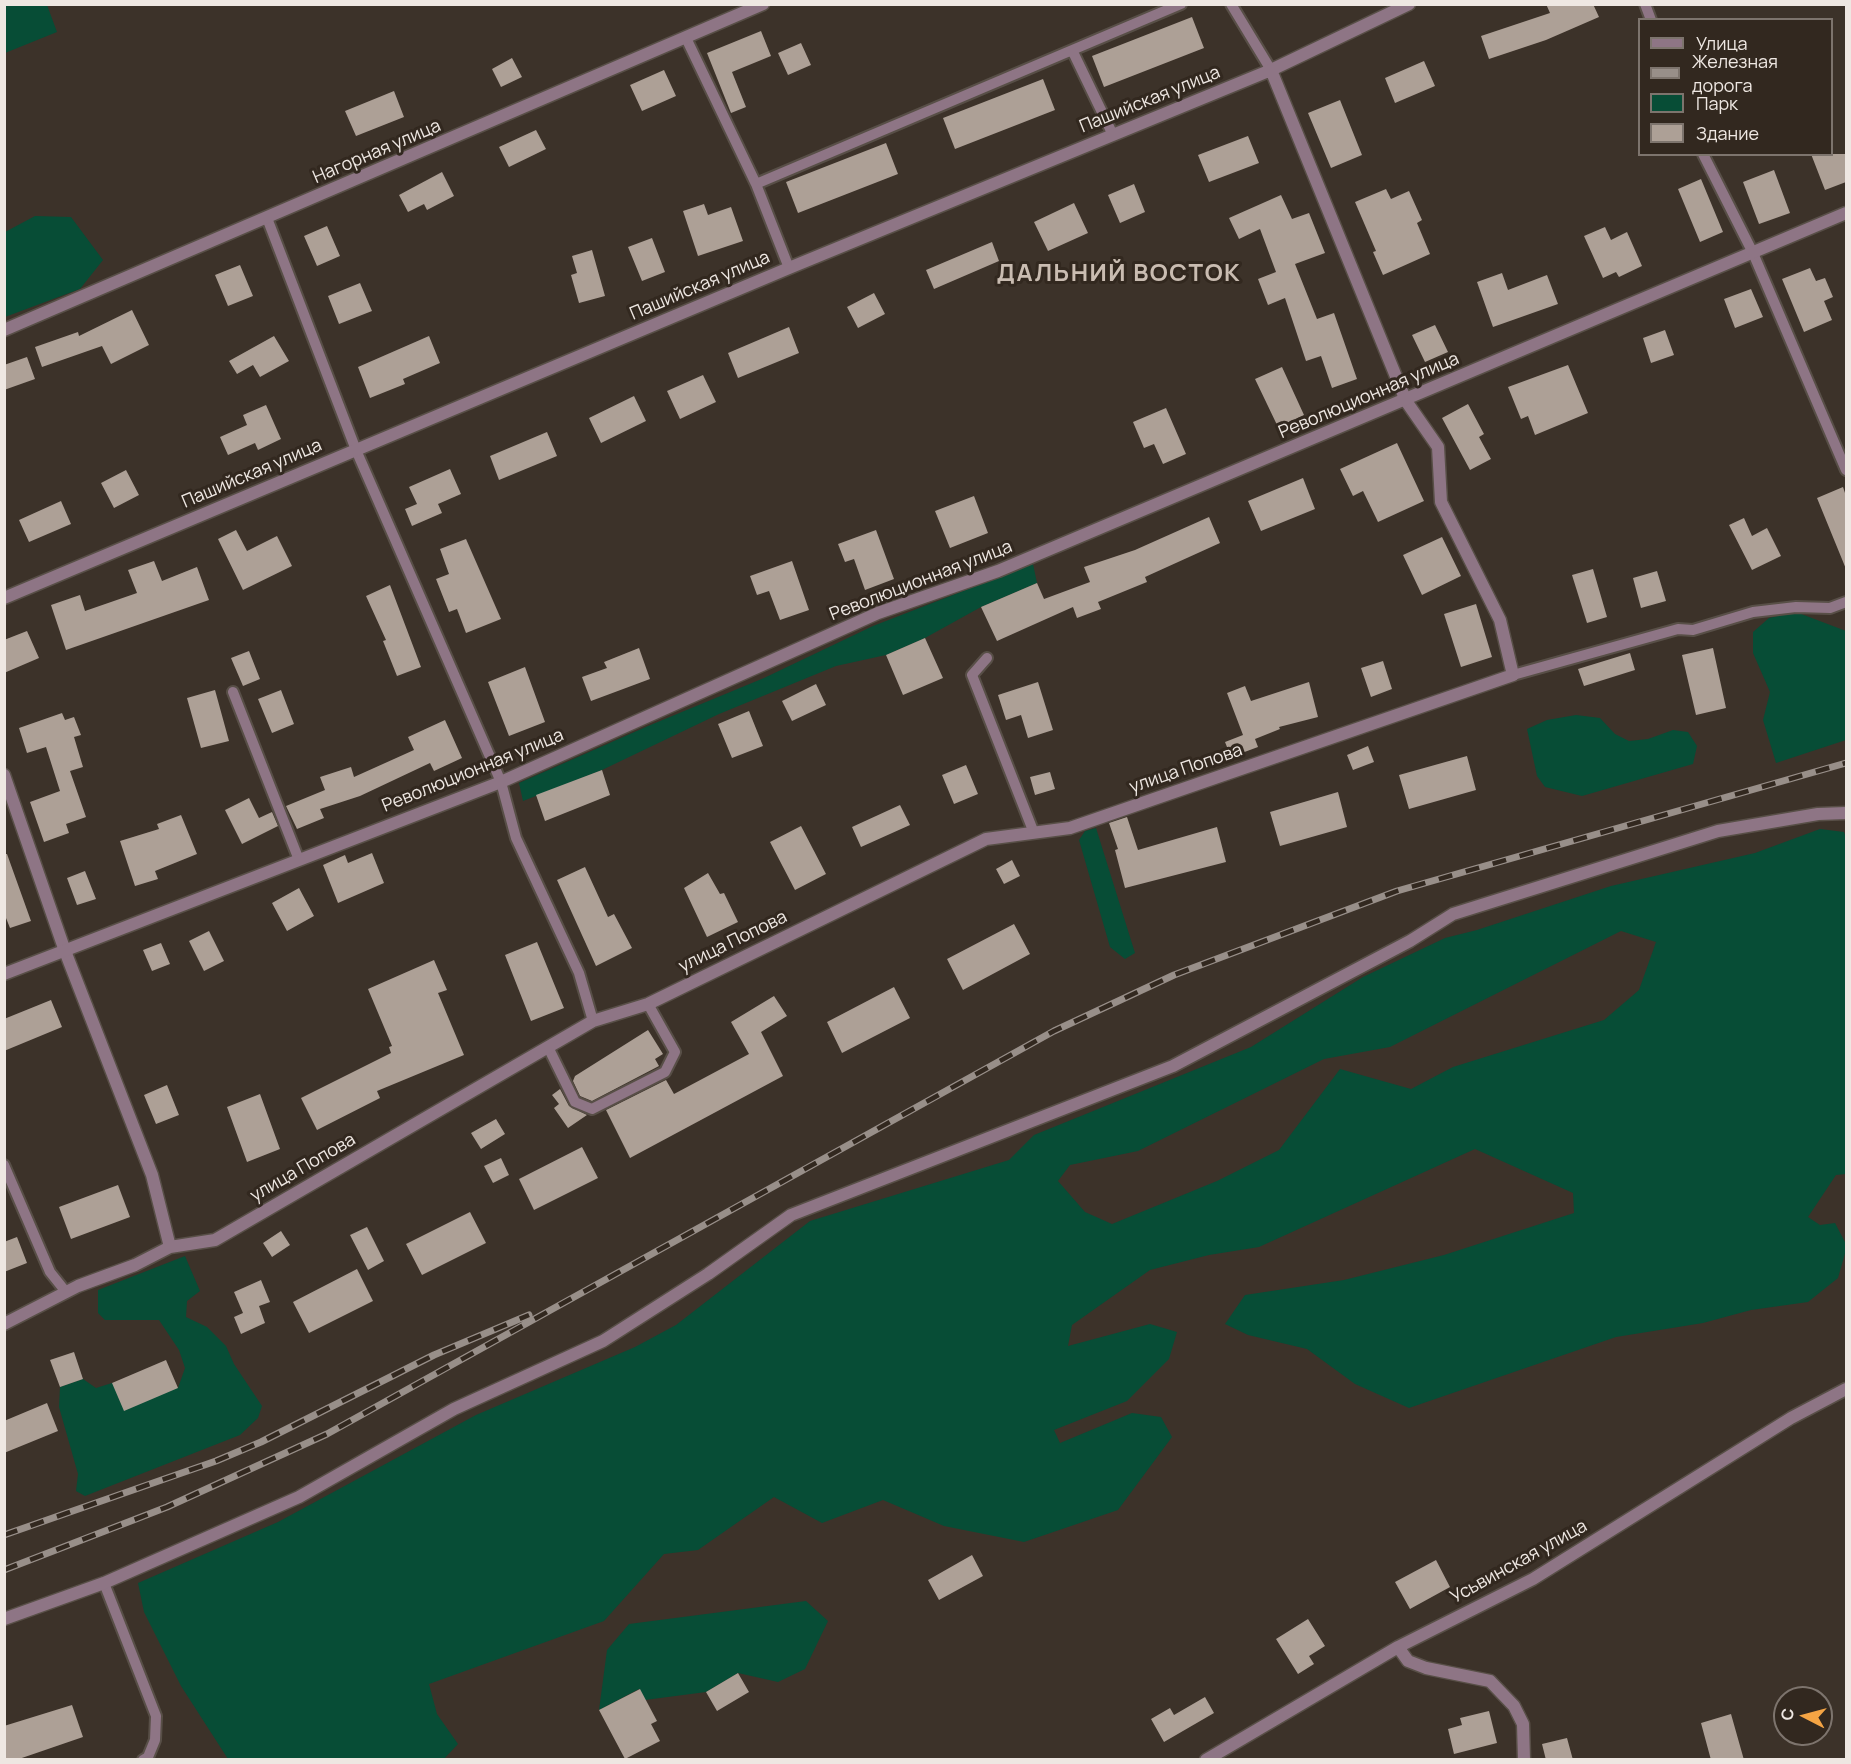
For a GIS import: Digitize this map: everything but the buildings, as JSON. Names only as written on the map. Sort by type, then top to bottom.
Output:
[{"type":"street","name":"Нагорная улица","points":[[4,330],[763,4]]},
{"type":"street","name":"Пашийская улица","points":[[4,598],[789,268],[1271,70],[1401,6]]},
{"type":"street","points":[[1271,70],[1406,401],[1438,447],[1441,502],[1500,620],[1513,675]]},
{"type":"street","name":"Революционная улица","points":[[4,974],[501,782],[878,613],[998,571],[1406,401],[1846,213]]},
{"type":"street","name":"улица Попова","points":[[4,1324],[66,1292],[135,1265],[170,1247],[214,1240],[593,1022],[648,1004],[986,839],[1070,828],[1513,675]]},
{"type":"street","points":[[4,775],[65,951],[152,1174],[170,1247]]},
{"type":"street","points":[[4,1619],[104,1583],[299,1497],[454,1409],[603,1341],[708,1274],[791,1215],[1173,1066],[1410,941],[1454,914],[1718,831],[1818,814],[1846,813]]},
{"type":"street","name":"Усьвинская улица","points":[[1206,1760],[1398,1647],[1533,1579],[1791,1418],[1846,1389]]},
{"type":"street","points":[[1398,1647],[1408,1661],[1426,1668],[1490,1680],[1514,1706],[1523,1724],[1524,1760]]},
{"type":"lane","points":[[756,184],[1073,52],[1181,4]]},
{"type":"lane","points":[[1231,4],[1271,70]]},
{"type":"lane","points":[[686,38],[756,184],[789,268]]},
{"type":"lane","points":[[1073,52],[1113,135]]},
{"type":"lane","points":[[1704,156],[1753,253],[1846,470]]},
{"type":"lane","points":[[267,218],[356,450],[501,782],[516,838],[579,973],[593,1022]]},
{"type":"lane","points":[[1835,444],[1846,441]]},
{"type":"lane","points":[[1513,675],[1678,629],[1694,630],[1753,612],[1796,607],[1830,608],[1846,602]]},
{"type":"lane","points":[[987,658],[972,675],[1034,833]]},
{"type":"lane","points":[[233,692],[299,860]]},
{"type":"lane","points":[[548,1047],[576,1102],[592,1109],[665,1072],[675,1052],[648,1004]]},
{"type":"lane","points":[[4,1165],[50,1272],[66,1292]]},
{"type":"lane","points":[[104,1583],[156,1716],[155,1740],[148,1757],[143,1760]]},
{"type":"green space","points":[[5,4],[47,5],[57,32],[5,53]]},
{"type":"green space","points":[[35,216],[71,217],[103,260],[80,289],[5,317],[5,232]]},
{"type":"green space","points":[[1033,564],[1037,583],[981,607],[925,638],[886,655],[836,666],[719,714],[602,770],[523,801],[519,783],[764,678],[873,626]]},
{"type":"green space","points":[[1796,612],[1846,631],[1846,740],[1776,763],[1763,720],[1770,692],[1753,653],[1753,632],[1769,618]]},
{"type":"green space","points":[[1576,715],[1600,718],[1615,734],[1629,741],[1648,739],[1673,730],[1688,732],[1697,746],[1693,764],[1582,796],[1545,787],[1537,776],[1527,729],[1547,720]]},
{"type":"green space","points":[[1096,828],[1135,953],[1125,959],[1110,947],[1079,840],[1085,831]]},
{"type":"green space","points":[[1820,829],[1844,832],[1846,838],[1846,1174],[1836,1175],[1808,1217],[1820,1225],[1835,1223],[1846,1244],[1846,1250],[1838,1278],[1808,1302],[1751,1310],[1703,1323],[1616,1337],[1409,1408],[1355,1384],[1307,1349],[1248,1335],[1225,1324],[1245,1295],[1344,1280],[1444,1255],[1574,1213],[1573,1193],[1475,1149],[1259,1247],[1209,1255],[1150,1270],[1072,1325],[1068,1346],[1150,1324],[1177,1332],[1169,1359],[1127,1401],[1054,1430],[1060,1443],[1132,1413],[1161,1417],[1172,1437],[1118,1510],[1024,1542],[944,1526],[883,1500],[822,1523],[774,1497],[698,1550],[664,1554],[604,1621],[429,1684],[437,1714],[458,1744],[444,1759],[228,1759],[181,1686],[144,1612],[138,1583],[278,1522],[476,1415],[635,1347],[676,1325],[810,1221],[1009,1160],[1034,1135],[1251,1047],[1363,977],[1445,938],[1477,930],[1611,886],[1755,853]],"holes":[[[1621,931],[1656,942],[1639,990],[1604,1020],[1453,1067],[1411,1089],[1340,1069],[1279,1150],[1217,1181],[1112,1224],[1085,1212],[1058,1181],[1070,1165],[1138,1151],[1324,1059],[1390,1047]]]},
{"type":"green space","points":[[185,1256],[200,1291],[187,1301],[186,1317],[207,1327],[226,1346],[234,1364],[262,1406],[258,1418],[240,1435],[85,1496],[76,1491],[78,1474],[59,1407],[60,1387],[83,1379],[96,1388],[112,1383],[178,1388],[185,1368],[179,1350],[159,1320],[105,1320],[98,1313],[98,1290]]},
{"type":"green space","points":[[806,1601],[828,1621],[805,1669],[778,1682],[738,1673],[706,1692],[645,1700],[639,1689],[599,1710],[607,1650],[629,1624]]},
{"type":"railway","points":[[4,1570],[167,1507],[327,1434],[1054,1031],[1174,975],[1397,891],[1846,763]]},
{"type":"railway","points":[[4,1535],[216,1461],[261,1442],[434,1355],[529,1315]]},
{"type":"district","name":"ДАЛЬНИЙ ВОСТОК","points":[[1119,274]]}]
